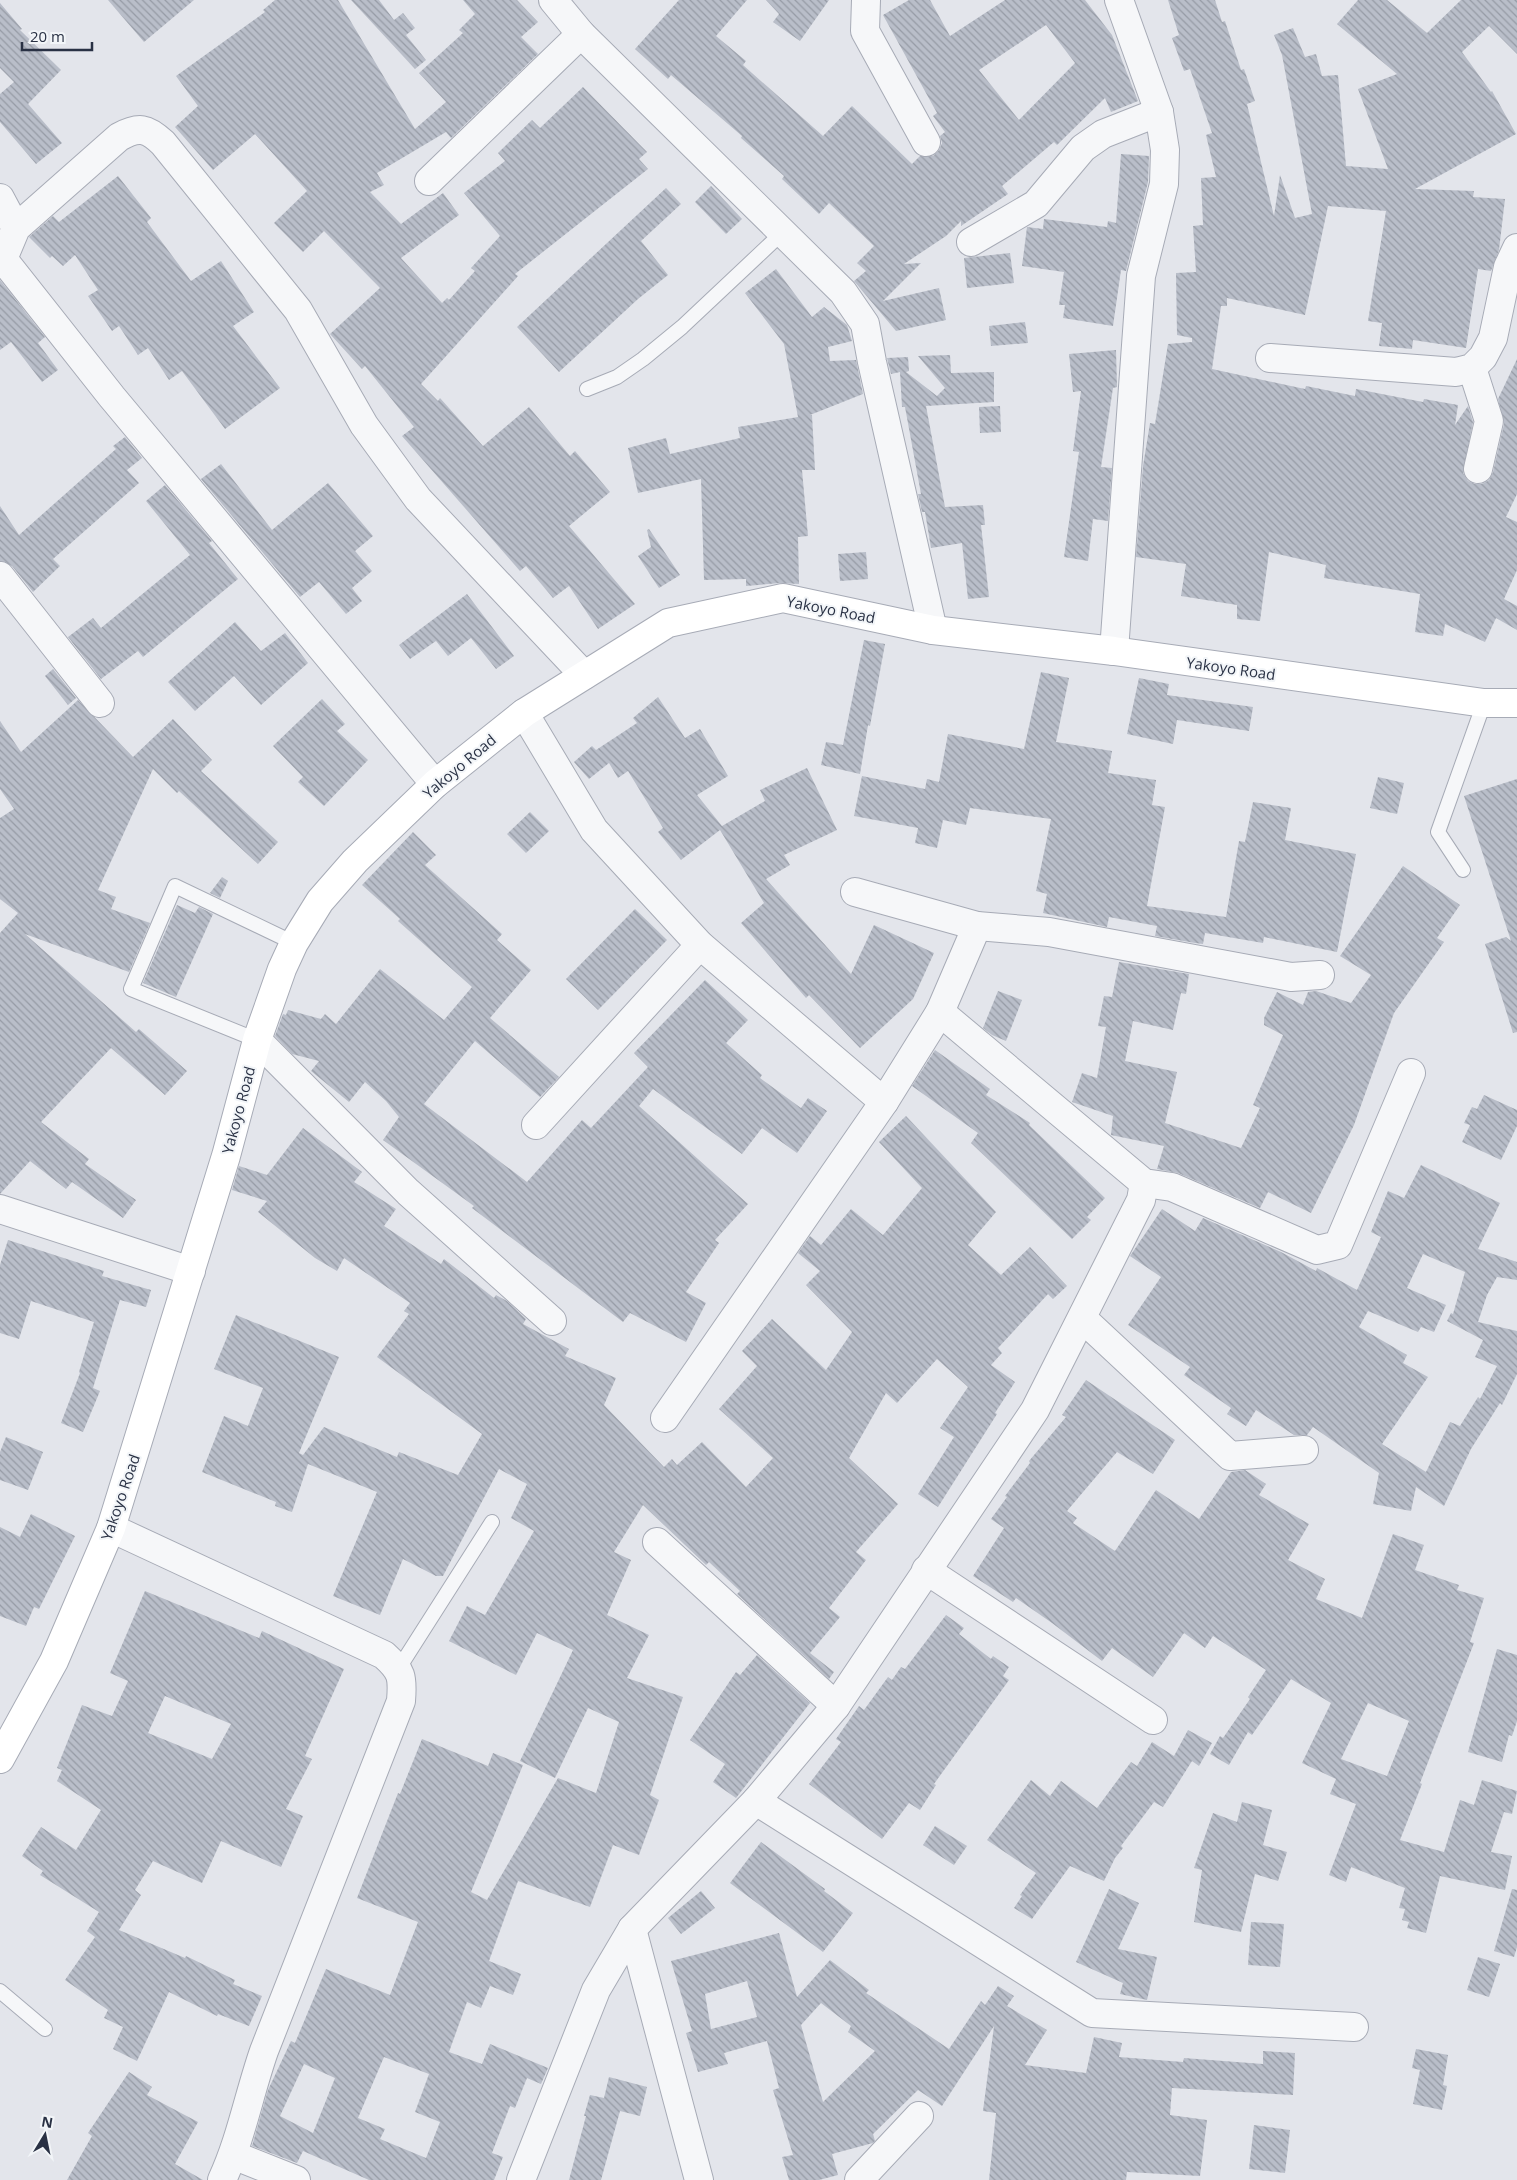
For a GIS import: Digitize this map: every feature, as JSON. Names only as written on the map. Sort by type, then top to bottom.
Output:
[{"type":"main road","name":"Yakoyo Road","points":[[0,1759],[54,1661],[111,1528],[226,1156],[257,1040],[282,969],[294,943],[320,901],[354,861],[435,784],[524,713],[668,623],[783,598],[933,630],[1114,651],[1484,703],[1517,703]]},
{"type":"street","points":[[553,0],[581,34],[843,292],[866,324],[872,362],[933,630]]},
{"type":"street","points":[[866,0],[865,31],[926,142]]},
{"type":"street","points":[[1114,651],[1141,276],[1164,184],[1165,150],[1159,112],[1119,0]]},
{"type":"street","points":[[430,181],[581,34]]},
{"type":"street","points":[[970,242],[1036,204],[1083,148],[1103,134],[1159,112]]},
{"type":"street","points":[[435,784],[119,405],[1,260],[16,228],[119,137],[133,129],[150,132],[164,143],[298,310],[364,425],[418,498],[584,675]]},
{"type":"street","points":[[0,198],[16,228]]},
{"type":"street","points":[[1270,358],[1456,372],[1472,368],[1484,357],[1493,338],[1508,267],[1517,248]]},
{"type":"street","points":[[1472,368],[1489,421],[1478,469]]},
{"type":"street","points":[[0,576],[100,703]]},
{"type":"street","points":[[524,713],[594,830],[700,945],[884,1102]]},
{"type":"street","points":[[855,892],[977,926],[1049,932],[1291,977],[1320,975]]},
{"type":"street","points":[[665,1418],[884,1102],[940,1012],[977,926]]},
{"type":"street","points":[[536,1125],[700,945]]},
{"type":"street","points":[[940,1012],[1144,1183],[1172,1187],[1318,1250],[1338,1245],[1411,1073]]},
{"type":"street","points":[[257,1040],[408,1192],[552,1321]]},
{"type":"street","points":[[521,2180],[596,1990],[632,1929],[756,1801],[836,1706],[1035,1410],[1083,1319],[1141,1200],[1144,1183]]},
{"type":"street","points":[[0,1209],[190,1271]]},
{"type":"street","points":[[1083,1319],[1230,1456],[1304,1450]]},
{"type":"street","points":[[111,1528],[384,1655],[399,1668],[403,1683],[401,1701],[264,2051],[233,2155],[222,2180]]},
{"type":"street","points":[[657,1542],[836,1706]]},
{"type":"street","points":[[926,1570],[1153,1720]]},
{"type":"street","points":[[756,1801],[1092,2013],[1354,2027]]},
{"type":"street","points":[[632,1929],[699,2180]]},
{"type":"street","points":[[859,2180],[919,2116]]},
{"type":"street","points":[[233,2155],[296,2180]]},
{"type":"lane","points":[[587,389],[616,377],[643,359],[682,327],[782,232]]},
{"type":"lane","points":[[1463,870],[1438,832],[1484,703]]},
{"type":"lane","points":[[257,1040],[131,989],[174,886],[294,943]]},
{"type":"lane","points":[[399,1668],[492,1522]]},
{"type":"lane","points":[[0,1991],[45,2029]]},
{"type":"building","points":[[108,0],[194,0],[144,42]]},
{"type":"building","points":[[275,0],[338,0],[415,129],[446,102],[419,73],[463,33],[459,30],[475,14],[463,0],[517,0],[538,22],[521,37],[538,54],[451,138],[446,132],[377,173],[384,185],[370,192],[401,224],[443,193],[459,215],[401,258],[442,303],[447,298],[449,300],[475,271],[471,268],[500,236],[464,193],[505,161],[498,153],[532,120],[540,128],[583,87],[647,152],[639,159],[648,169],[515,274],[518,276],[421,384],[438,401],[440,398],[483,446],[529,407],[570,456],[575,451],[610,492],[569,526],[635,604],[598,629],[569,586],[553,598],[526,566],[520,571],[402,436],[414,427],[365,366],[362,369],[330,334],[380,288],[324,231],[303,252],[274,223],[307,191],[255,134],[213,170],[175,127],[198,106],[176,76],[265,12],[263,10]]},
{"type":"building","points":[[351,0],[379,0],[394,20],[403,13],[415,28],[406,35],[426,60],[415,69]]},
{"type":"building","points":[[679,0],[747,0],[716,36],[746,61],[743,65],[823,136],[852,106],[912,164],[920,156],[933,156],[939,150],[942,143],[940,136],[945,132],[933,116],[937,113],[883,15],[909,0],[930,0],[950,36],[1005,0],[1085,0],[1112,35],[1138,101],[1111,112],[1105,98],[1057,145],[1054,142],[1002,186],[1008,194],[961,226],[961,221],[946,236],[904,264],[921,263],[883,301],[939,288],[946,320],[896,331],[854,281],[866,271],[857,263],[874,246],[829,203],[819,214],[782,179],[784,176],[741,138],[742,136],[671,75],[668,79],[635,49]],"holes":[[[1046,25],[1075,63],[1019,120],[979,70]]]},
{"type":"building","points":[[766,0],[829,0],[800,41],[773,22],[779,14]]},
{"type":"building","points":[[1168,0],[1215,0],[1222,22],[1225,21],[1241,70],[1244,69],[1255,101],[1247,104],[1274,216],[1280,175],[1295,218],[1312,214],[1282,55],[1274,35],[1293,28],[1305,57],[1316,54],[1322,76],[1338,75],[1346,166],[1388,169],[1358,89],[1397,74],[1337,24],[1358,0],[1387,0],[1427,33],[1461,0],[1517,0],[1517,54],[1489,26],[1462,52],[1492,91],[1516,134],[1415,189],[1474,191],[1473,197],[1505,199],[1499,250],[1491,271],[1478,269],[1466,348],[1413,340],[1412,349],[1379,346],[1382,323],[1368,321],[1386,211],[1328,206],[1305,315],[1227,298],[1227,306],[1221,306],[1212,369],[1305,389],[1306,386],[1355,396],[1356,389],[1423,402],[1424,399],[1458,405],[1455,425],[1468,406],[1473,422],[1463,473],[1468,481],[1482,484],[1489,480],[1493,472],[1504,424],[1498,399],[1517,359],[1517,494],[1506,517],[1517,522],[1517,570],[1504,599],[1517,606],[1517,630],[1496,618],[1485,642],[1445,624],[1443,636],[1415,632],[1420,594],[1324,578],[1326,565],[1269,552],[1260,621],[1237,619],[1237,605],[1181,596],[1186,564],[1136,557],[1143,466],[1150,423],[1155,424],[1168,344],[1192,342],[1192,338],[1177,335],[1176,273],[1196,272],[1193,226],[1203,225],[1201,178],[1216,177],[1206,135],[1212,133],[1190,69],[1184,71],[1172,38],[1179,35]]},
{"type":"building","points":[[0,3],[22,29],[20,30],[61,70],[28,104],[62,143],[36,164],[0,122],[0,94],[14,82],[0,68]]},
{"type":"building","points":[[1121,154],[1149,156],[1148,182],[1126,271],[1121,270],[1113,326],[1063,318],[1065,305],[1059,305],[1064,272],[1022,266],[1027,227],[1043,229],[1044,219],[1107,227],[1108,221],[1116,223]]},
{"type":"building","points":[[118,176],[151,218],[147,222],[191,281],[221,261],[254,312],[233,326],[280,388],[225,429],[182,371],[169,380],[148,348],[138,355],[119,326],[112,331],[88,296],[98,290],[75,255],[63,266],[52,256],[50,258],[29,237],[53,216],[59,222]]},
{"type":"building","points":[[711,186],[742,219],[726,234],[695,202]]},
{"type":"building","points":[[666,188],[681,204],[641,241],[668,275],[638,299],[559,372],[517,327]]},
{"type":"building","points":[[1010,253],[1014,283],[967,288],[964,258]]},
{"type":"building","points":[[776,269],[812,317],[824,307],[847,325],[852,341],[828,347],[830,361],[856,360],[863,394],[810,415],[812,415],[815,470],[802,470],[808,536],[798,537],[799,584],[780,583],[746,586],[746,579],[704,580],[701,479],[638,493],[628,448],[666,438],[670,454],[740,438],[738,427],[798,417],[784,344],[745,293]]},
{"type":"building","points":[[0,280],[45,337],[38,343],[58,370],[42,382],[11,342],[0,350]]},
{"type":"building","points":[[1025,322],[1028,343],[991,346],[989,326]]},
{"type":"building","points":[[1116,350],[1117,387],[1113,388],[1101,467],[1112,468],[1108,521],[1093,519],[1088,561],[1064,557],[1079,452],[1073,451],[1081,391],[1073,392],[1069,354]]},
{"type":"building","points":[[950,355],[951,373],[994,372],[994,402],[926,406],[945,507],[983,505],[985,525],[981,525],[989,597],[968,599],[962,543],[931,548],[925,512],[922,512],[918,494],[921,494],[905,407],[902,407],[900,372],[891,374],[887,358],[908,357],[909,371],[906,372],[937,396],[945,388],[918,356]]},
{"type":"building","points":[[1000,406],[1001,432],[980,433],[979,407]]},
{"type":"building","points":[[125,437],[142,458],[127,470],[139,483],[53,559],[60,566],[33,592],[12,566],[0,561],[0,506],[19,535],[116,449],[113,446]]},
{"type":"building","points":[[221,464],[272,530],[328,483],[373,536],[355,551],[372,571],[352,588],[362,601],[346,614],[319,582],[300,597],[201,479]]},
{"type":"building","points":[[165,485],[212,541],[209,543],[238,579],[143,657],[138,651],[101,679],[68,637],[93,618],[101,628],[190,555],[146,501]]},
{"type":"building","points":[[649,529],[680,575],[659,588],[638,556],[651,547],[647,530]]},
{"type":"building","points":[[866,552],[868,579],[840,581],[838,554]]},
{"type":"building","points":[[467,594],[514,656],[496,669],[471,638],[448,656],[436,641],[410,659],[399,645]]},
{"type":"building","points":[[235,622],[261,651],[285,633],[308,663],[261,705],[234,676],[195,711],[168,682]]},
{"type":"building","points":[[864,640],[885,644],[860,774],[821,765],[826,742],[843,745]]},
{"type":"building","points":[[53,669],[76,698],[68,705],[45,676]]},
{"type":"building","points":[[1041,672],[1069,678],[1056,742],[1112,751],[1108,773],[1156,780],[1152,805],[1165,807],[1147,906],[1226,917],[1239,841],[1245,842],[1253,802],[1291,808],[1285,840],[1356,854],[1337,952],[1264,937],[1263,943],[1205,933],[1203,944],[1195,943],[1155,936],[1157,926],[1109,917],[1107,927],[1043,913],[1047,894],[1036,891],[1051,819],[970,808],[966,825],[943,820],[937,848],[915,843],[918,828],[854,816],[862,776],[925,789],[927,779],[939,782],[948,734],[1024,749]]},
{"type":"building","points":[[1139,678],[1169,684],[1167,695],[1253,707],[1249,731],[1177,720],[1173,744],[1127,734]]},
{"type":"building","points":[[658,697],[685,738],[700,729],[728,776],[697,795],[722,826],[765,801],[760,790],[807,768],[837,830],[784,855],[790,865],[766,879],[851,974],[874,925],[934,953],[913,999],[860,1048],[809,995],[806,998],[741,923],[764,903],[720,830],[681,860],[658,832],[663,828],[628,771],[618,778],[609,763],[589,779],[574,762],[592,746],[596,750],[637,723],[633,718]]},
{"type":"building","points":[[322,699],[345,724],[337,731],[368,760],[324,806],[298,782],[303,777],[273,746]]},
{"type":"building","points":[[78,700],[133,757],[173,719],[212,760],[201,771],[278,842],[258,864],[179,791],[177,793],[153,769],[98,890],[116,897],[111,909],[150,923],[129,972],[25,934],[136,1032],[139,1029],[187,1071],[165,1095],[111,1048],[41,1122],[89,1159],[85,1164],[136,1200],[123,1218],[72,1182],[66,1189],[30,1161],[0,1194],[0,933],[18,913],[0,899],[0,818],[14,809],[0,789],[0,721],[21,752]]},
{"type":"building","points":[[1378,777],[1404,783],[1397,814],[1370,808]]},
{"type":"building","points":[[1517,779],[1517,1032],[1513,1033],[1485,944],[1506,937],[1511,941],[1464,796]]},
{"type":"building","points":[[530,812],[549,831],[526,853],[507,834]]},
{"type":"building","points":[[413,832],[436,855],[425,865],[502,934],[497,940],[531,970],[490,1018],[559,1077],[540,1097],[475,1041],[424,1104],[527,1182],[582,1120],[591,1128],[648,1067],[634,1053],[705,980],[748,1020],[726,1043],[762,1075],[760,1078],[801,1108],[808,1098],[827,1111],[797,1153],[762,1128],[742,1154],[653,1089],[639,1106],[748,1204],[715,1240],[719,1243],[686,1292],[706,1303],[686,1342],[630,1313],[623,1322],[472,1208],[474,1206],[383,1140],[399,1117],[386,1101],[365,1082],[349,1102],[311,1071],[319,1061],[292,1054],[275,1036],[283,1014],[286,1015],[288,1010],[321,1019],[325,1014],[336,1024],[380,969],[444,1020],[472,987],[398,921],[400,919],[362,885]]},
{"type":"building","points":[[1403,866],[1460,905],[1437,938],[1444,942],[1394,1013],[1354,1125],[1311,1213],[1268,1192],[1260,1208],[1178,1173],[1157,1169],[1164,1146],[1111,1135],[1113,1116],[1072,1102],[1082,1073],[1097,1078],[1106,1027],[1098,1026],[1104,996],[1112,997],[1119,962],[1189,974],[1186,994],[1181,993],[1173,1030],[1133,1021],[1125,1061],[1177,1072],[1165,1123],[1241,1148],[1260,1108],[1253,1105],[1283,1035],[1264,1025],[1264,1018],[1277,992],[1303,1005],[1308,992],[1316,991],[1351,1003],[1371,975],[1340,956]]},
{"type":"building","points":[[222,877],[228,881],[220,898],[210,893]]},
{"type":"building","points":[[177,905],[195,913],[199,907],[213,914],[176,997],[143,983]]},
{"type":"building","points":[[635,909],[667,940],[598,1010],[566,979]]},
{"type":"building","points":[[998,991],[1022,1000],[1006,1041],[992,1035],[983,1028]]},
{"type":"building","points":[[935,1050],[990,1089],[986,1095],[1030,1123],[1029,1125],[1105,1198],[1087,1217],[1091,1220],[1072,1239],[971,1143],[978,1133],[912,1086]]},
{"type":"building","points":[[1484,1095],[1517,1110],[1517,1126],[1501,1160],[1462,1142],[1470,1125],[1464,1123],[1472,1107],[1477,1109]]},
{"type":"building","points":[[906,1116],[996,1212],[968,1245],[1001,1275],[1030,1247],[1067,1286],[1053,1299],[1048,1294],[998,1348],[1002,1353],[991,1365],[1015,1382],[995,1413],[997,1414],[938,1507],[918,1494],[954,1437],[940,1428],[968,1387],[937,1359],[897,1403],[886,1393],[849,1458],[898,1504],[856,1552],[866,1560],[829,1608],[840,1617],[810,1653],[834,1672],[829,1679],[737,1594],[740,1591],[709,1562],[706,1565],[643,1505],[614,1552],[631,1560],[607,1615],[649,1635],[627,1678],[683,1697],[650,1795],[659,1800],[639,1855],[613,1845],[590,1907],[518,1881],[489,1961],[521,1974],[513,1995],[490,1986],[481,2008],[467,2002],[449,2052],[482,2064],[490,2044],[548,2068],[541,2084],[527,2078],[515,2108],[510,2106],[492,2153],[503,2157],[494,2180],[369,2180],[303,2151],[297,2163],[252,2146],[268,2090],[291,2041],[295,2043],[326,1969],[390,1995],[418,1922],[357,1898],[398,1793],[400,1794],[422,1739],[488,1766],[493,1753],[523,1765],[471,1892],[487,1900],[558,1778],[596,1793],[619,1722],[588,1708],[555,1778],[520,1761],[573,1650],[537,1633],[516,1675],[449,1641],[467,1606],[485,1615],[534,1531],[511,1518],[527,1484],[499,1469],[443,1576],[436,1576],[403,1559],[380,1615],[333,1596],[377,1492],[308,1464],[292,1512],[275,1506],[276,1502],[202,1472],[224,1416],[248,1426],[263,1388],[214,1369],[236,1315],[339,1357],[299,1453],[303,1455],[324,1427],[397,1457],[399,1452],[458,1475],[482,1434],[377,1357],[409,1314],[404,1311],[410,1303],[344,1258],[337,1271],[315,1258],[258,1212],[267,1201],[232,1190],[239,1166],[267,1175],[303,1128],[362,1172],[354,1182],[396,1209],[384,1226],[441,1264],[444,1259],[494,1298],[496,1295],[507,1301],[526,1319],[523,1324],[569,1349],[565,1356],[616,1378],[604,1405],[664,1467],[672,1459],[677,1465],[702,1442],[746,1487],[773,1458],[719,1409],[757,1366],[742,1351],[772,1319],[826,1370],[852,1332],[806,1285],[820,1271],[798,1253],[810,1236],[821,1245],[851,1209],[883,1235],[922,1188],[879,1142]],"holes":[[[384,2057],[429,2074],[415,2112],[440,2122],[426,2158],[380,2139],[385,2129],[358,2118]],[[304,2064],[335,2078],[313,2133],[280,2116]]]},
{"type":"building","points":[[1421,1165],[1500,1203],[1478,1249],[1517,1262],[1517,1280],[1497,1277],[1487,1295],[1478,1322],[1517,1331],[1517,1374],[1502,1405],[1500,1403],[1471,1449],[1444,1506],[1416,1487],[1411,1511],[1373,1504],[1379,1473],[1313,1427],[1307,1435],[1294,1435],[1256,1410],[1246,1426],[1227,1414],[1231,1408],[1184,1375],[1190,1367],[1128,1325],[1161,1277],[1130,1256],[1162,1209],[1195,1231],[1203,1218],[1281,1252],[1316,1271],[1317,1268],[1357,1290],[1381,1237],[1371,1232],[1388,1191],[1404,1198]],"holes":[[[1423,1254],[1465,1272],[1453,1314],[1451,1313],[1447,1321],[1483,1340],[1475,1357],[1497,1366],[1480,1399],[1478,1397],[1460,1426],[1450,1422],[1426,1472],[1382,1444],[1428,1377],[1403,1363],[1407,1355],[1359,1327],[1368,1311],[1418,1332],[1421,1327],[1434,1332],[1446,1305],[1407,1288]]]},
{"type":"building","points":[[8,1240],[104,1271],[102,1276],[151,1290],[146,1307],[120,1300],[93,1388],[100,1391],[83,1432],[61,1423],[80,1373],[94,1322],[31,1301],[19,1339],[0,1333],[0,1265]]},
{"type":"building","points":[[1086,1380],[1175,1440],[1153,1474],[1117,1452],[1067,1511],[1077,1518],[1073,1523],[1115,1551],[1156,1490],[1199,1519],[1231,1472],[1245,1470],[1266,1484],[1259,1495],[1309,1524],[1288,1560],[1325,1579],[1316,1599],[1362,1618],[1393,1534],[1424,1545],[1415,1570],[1459,1585],[1457,1590],[1484,1598],[1470,1642],[1474,1643],[1400,1840],[1444,1852],[1460,1800],[1474,1805],[1482,1780],[1517,1791],[1512,1814],[1504,1812],[1491,1852],[1512,1856],[1505,1890],[1440,1876],[1426,1933],[1407,1928],[1409,1922],[1402,1920],[1405,1909],[1399,1908],[1405,1888],[1351,1867],[1346,1882],[1329,1875],[1356,1804],[1330,1794],[1336,1779],[1302,1763],[1331,1703],[1291,1679],[1252,1735],[1248,1732],[1229,1765],[1210,1754],[1220,1736],[1223,1738],[1250,1699],[1248,1697],[1266,1670],[1213,1636],[1205,1648],[1184,1633],[1153,1677],[1112,1648],[1102,1661],[1016,1598],[1013,1602],[973,1576],[1004,1528],[991,1519],[1007,1497],[1005,1496],[1030,1463],[1029,1461],[1066,1417],[1062,1415]],"holes":[[[1368,1703],[1409,1721],[1387,1776],[1341,1759]]]},
{"type":"building","points":[[6,1437],[43,1452],[28,1490],[0,1480],[0,1452]]},
{"type":"building","points":[[31,1514],[75,1536],[39,1609],[34,1607],[26,1626],[0,1616],[0,1527],[20,1537]]},
{"type":"building","points":[[145,1591],[259,1638],[262,1631],[344,1669],[305,1756],[312,1759],[286,1809],[303,1816],[281,1867],[221,1841],[202,1883],[153,1861],[135,1890],[141,1895],[119,1930],[185,1958],[186,1956],[235,1980],[233,1984],[262,1996],[249,2026],[218,2014],[217,2016],[169,1992],[137,2061],[113,2049],[123,2027],[104,2018],[108,2010],[65,1980],[95,1937],[87,1931],[99,1912],[40,1875],[43,1871],[22,1856],[41,1827],[76,1850],[101,1810],[57,1781],[62,1770],[57,1768],[82,1705],[112,1716],[128,1681],[110,1673]],"holes":[[[165,1696],[231,1724],[212,1759],[148,1733]]]},
{"type":"building","points":[[946,1615],[964,1628],[959,1634],[991,1659],[993,1656],[1009,1667],[1003,1676],[1009,1680],[934,1784],[936,1785],[920,1810],[909,1803],[882,1839],[809,1784],[841,1742],[836,1739],[859,1706],[864,1710],[888,1677],[892,1680],[901,1667],[905,1669]]},
{"type":"building","points":[[1497,1649],[1517,1655],[1517,1721],[1512,1736],[1509,1735],[1502,1762],[1468,1752]]},
{"type":"building","points":[[757,1655],[810,1703],[736,1798],[713,1782],[725,1764],[690,1740],[736,1672],[740,1675]]},
{"type":"building","points":[[1188,1730],[1212,1743],[1199,1766],[1192,1761],[1163,1807],[1154,1802],[1121,1846],[1123,1848],[1115,1858],[1104,1881],[1070,1866],[1032,1919],[1014,1908],[1022,1896],[1020,1895],[1036,1873],[987,1840],[1031,1780],[1050,1796],[1061,1781],[1097,1808],[1131,1762],[1137,1766],[1152,1742],[1174,1756]]},
{"type":"building","points":[[1242,1802],[1272,1810],[1263,1845],[1287,1852],[1278,1881],[1255,1874],[1241,1932],[1194,1922],[1202,1870],[1194,1868],[1213,1813],[1237,1822]]},
{"type":"building","points":[[935,1826],[967,1846],[954,1865],[923,1845]]},
{"type":"building","points":[[761,1842],[825,1889],[824,1891],[853,1913],[823,1952],[730,1883]]},
{"type":"building","points":[[1109,1889],[1139,1903],[1118,1949],[1157,1957],[1147,2000],[1120,1994],[1123,1983],[1076,1962]]},
{"type":"building","points":[[1512,1889],[1517,1890],[1517,1947],[1514,1957],[1494,1951]]},
{"type":"building","points":[[701,1891],[715,1908],[681,1934],[668,1918]]},
{"type":"building","points":[[1251,1922],[1284,1924],[1280,1967],[1248,1965]]},
{"type":"building","points":[[779,1933],[797,1997],[830,1960],[869,1990],[866,1993],[949,2049],[981,2001],[985,2005],[998,1986],[1014,1996],[1007,2006],[1047,2030],[1025,2065],[1086,2073],[1094,2037],[1122,2043],[1119,2057],[1183,2062],[1184,2058],[1263,2064],[1263,2051],[1295,2053],[1293,2095],[1172,2088],[1170,2115],[1207,2120],[1200,2176],[1127,2172],[1126,2180],[989,2180],[996,2113],[983,2111],[994,2026],[942,2106],[918,2090],[873,2134],[875,2141],[873,2143],[832,2154],[838,2175],[819,2180],[789,2180],[782,2157],[793,2155],[773,2090],[779,2088],[767,2041],[724,2053],[728,2064],[698,2072],[686,2033],[692,2031],[671,1961]],"holes":[[[747,1981],[757,2017],[711,2029],[705,1994]],[[821,2003],[851,2026],[848,2032],[875,2051],[823,2102],[801,2025]]]},
{"type":"building","points":[[1478,1957],[1500,1964],[1489,1997],[1467,1990]]},
{"type":"building","points":[[1416,2049],[1448,2055],[1443,2085],[1447,2086],[1442,2110],[1413,2104],[1420,2070],[1412,2068]]},
{"type":"building","points":[[129,2072],[152,2087],[147,2095],[198,2122],[175,2164],[203,2180],[67,2180],[92,2136],[88,2133]]},
{"type":"building","points":[[609,2077],[647,2087],[640,2116],[620,2111],[601,2180],[569,2180],[590,2095],[604,2098]]},
{"type":"building","points":[[1254,2125],[1290,2130],[1285,2173],[1249,2169]]}]
